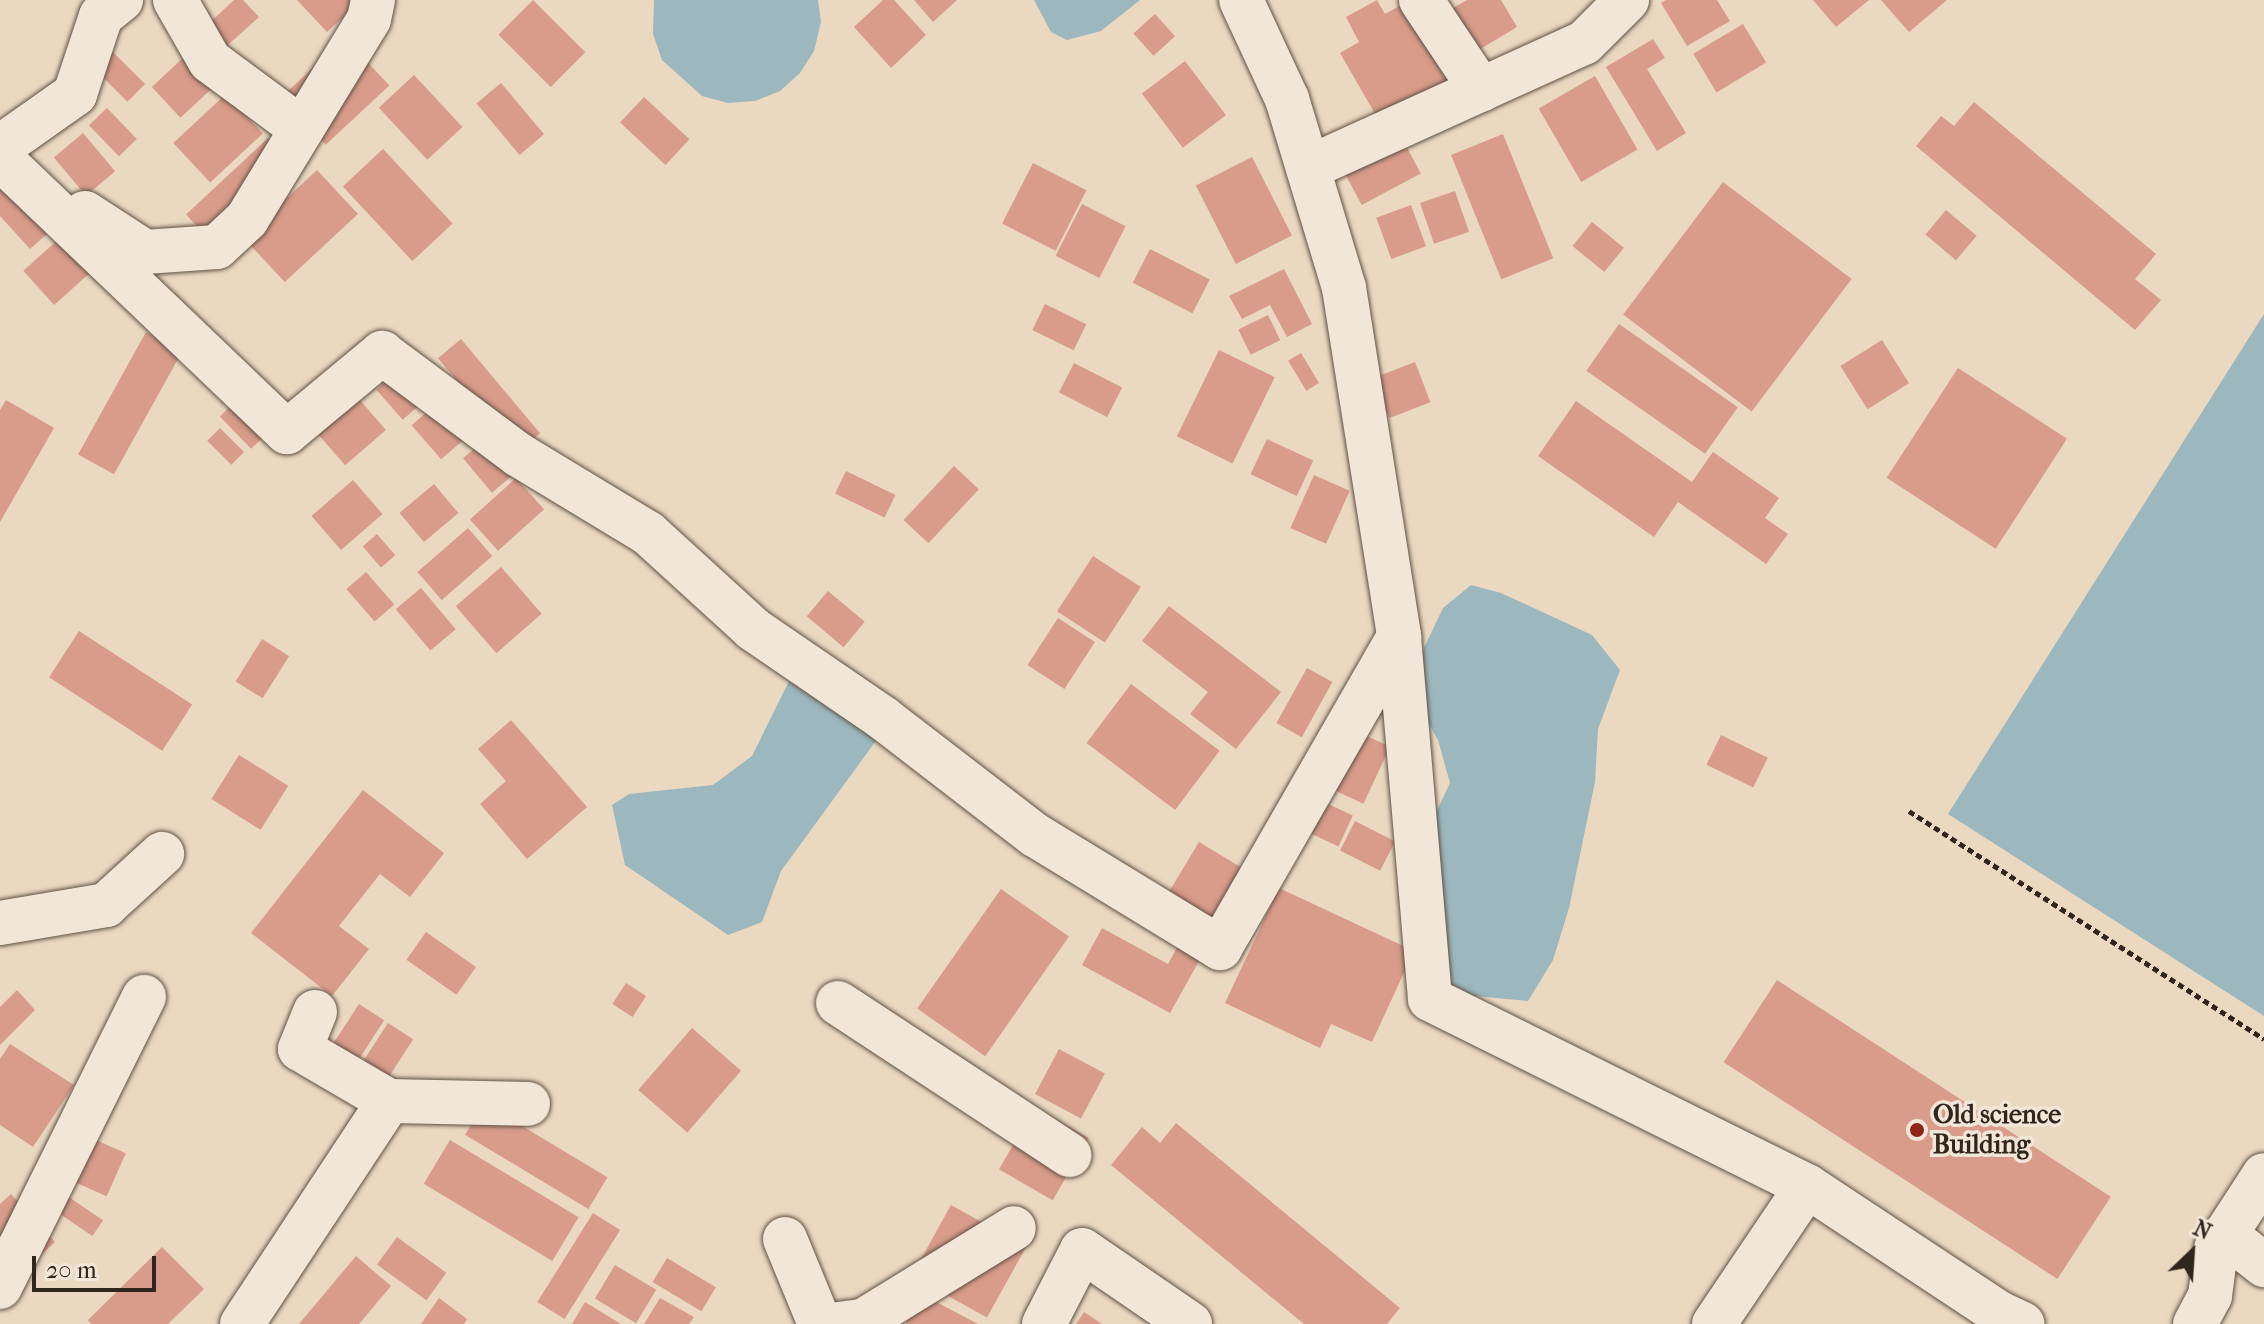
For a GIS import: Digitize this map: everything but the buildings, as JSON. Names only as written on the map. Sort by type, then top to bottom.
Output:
[{"type":"street","points":[[0,147],[75,94],[101,16],[121,0]]},
{"type":"street","points":[[175,0],[210,61],[302,129]]},
{"type":"street","points":[[0,157],[145,252],[217,247],[247,219],[369,19],[373,0]]},
{"type":"street","points":[[1241,0],[1287,99],[1344,288],[1399,637],[1430,999],[1807,1186],[1999,1313],[2023,1324]]},
{"type":"street","points":[[1421,0],[1481,90]]},
{"type":"street","points":[[1308,168],[1584,43],[1627,0]]},
{"type":"street","points":[[0,157],[287,432],[382,353],[519,455],[648,533],[753,629],[883,718],[1035,835],[1220,948],[1399,637]]},
{"type":"street","points":[[0,923],[106,905],[162,854]]},
{"type":"street","points":[[0,1287],[144,997]]},
{"type":"street","points":[[838,1003],[1069,1155]]},
{"type":"street","points":[[315,1012],[300,1049],[389,1101],[528,1104]]},
{"type":"street","points":[[242,1324],[389,1101]]},
{"type":"street","points":[[2195,1324],[2210,1296],[2216,1249],[2264,1175]]},
{"type":"street","points":[[1714,1324],[1807,1186]]},
{"type":"street","points":[[838,1324],[863,1321],[1014,1228]]},
{"type":"street","points":[[2225,1234],[2264,1265]]},
{"type":"street","points":[[785,1239],[820,1324]]},
{"type":"street","points":[[1044,1324],[1082,1250],[1190,1324]]},
{"type":"path","points":[[1909,811],[2264,1039]]},
{"type":"water","points":[[654,0],[818,0],[821,22],[814,51],[800,73],[780,91],[755,101],[728,103],[702,96],[662,60],[653,34]]},
{"type":"water","points":[[1034,0],[1140,0],[1101,31],[1067,40],[1051,32]]},
{"type":"water","points":[[2264,314],[2264,1016],[1948,814]]},
{"type":"water","points":[[1471,585],[1501,593],[1592,635],[1620,670],[1598,729],[1595,782],[1569,908],[1553,960],[1528,1001],[1474,996],[1441,980],[1432,821],[1450,783],[1438,740],[1415,700],[1422,652],[1443,608]]},
{"type":"water","points":[[789,681],[830,702],[878,738],[781,871],[762,922],[728,935],[625,865],[612,805],[629,794],[713,785],[752,756]]},
{"type":"place","name":"Old science Building","points":[[1917,1130]]}]
